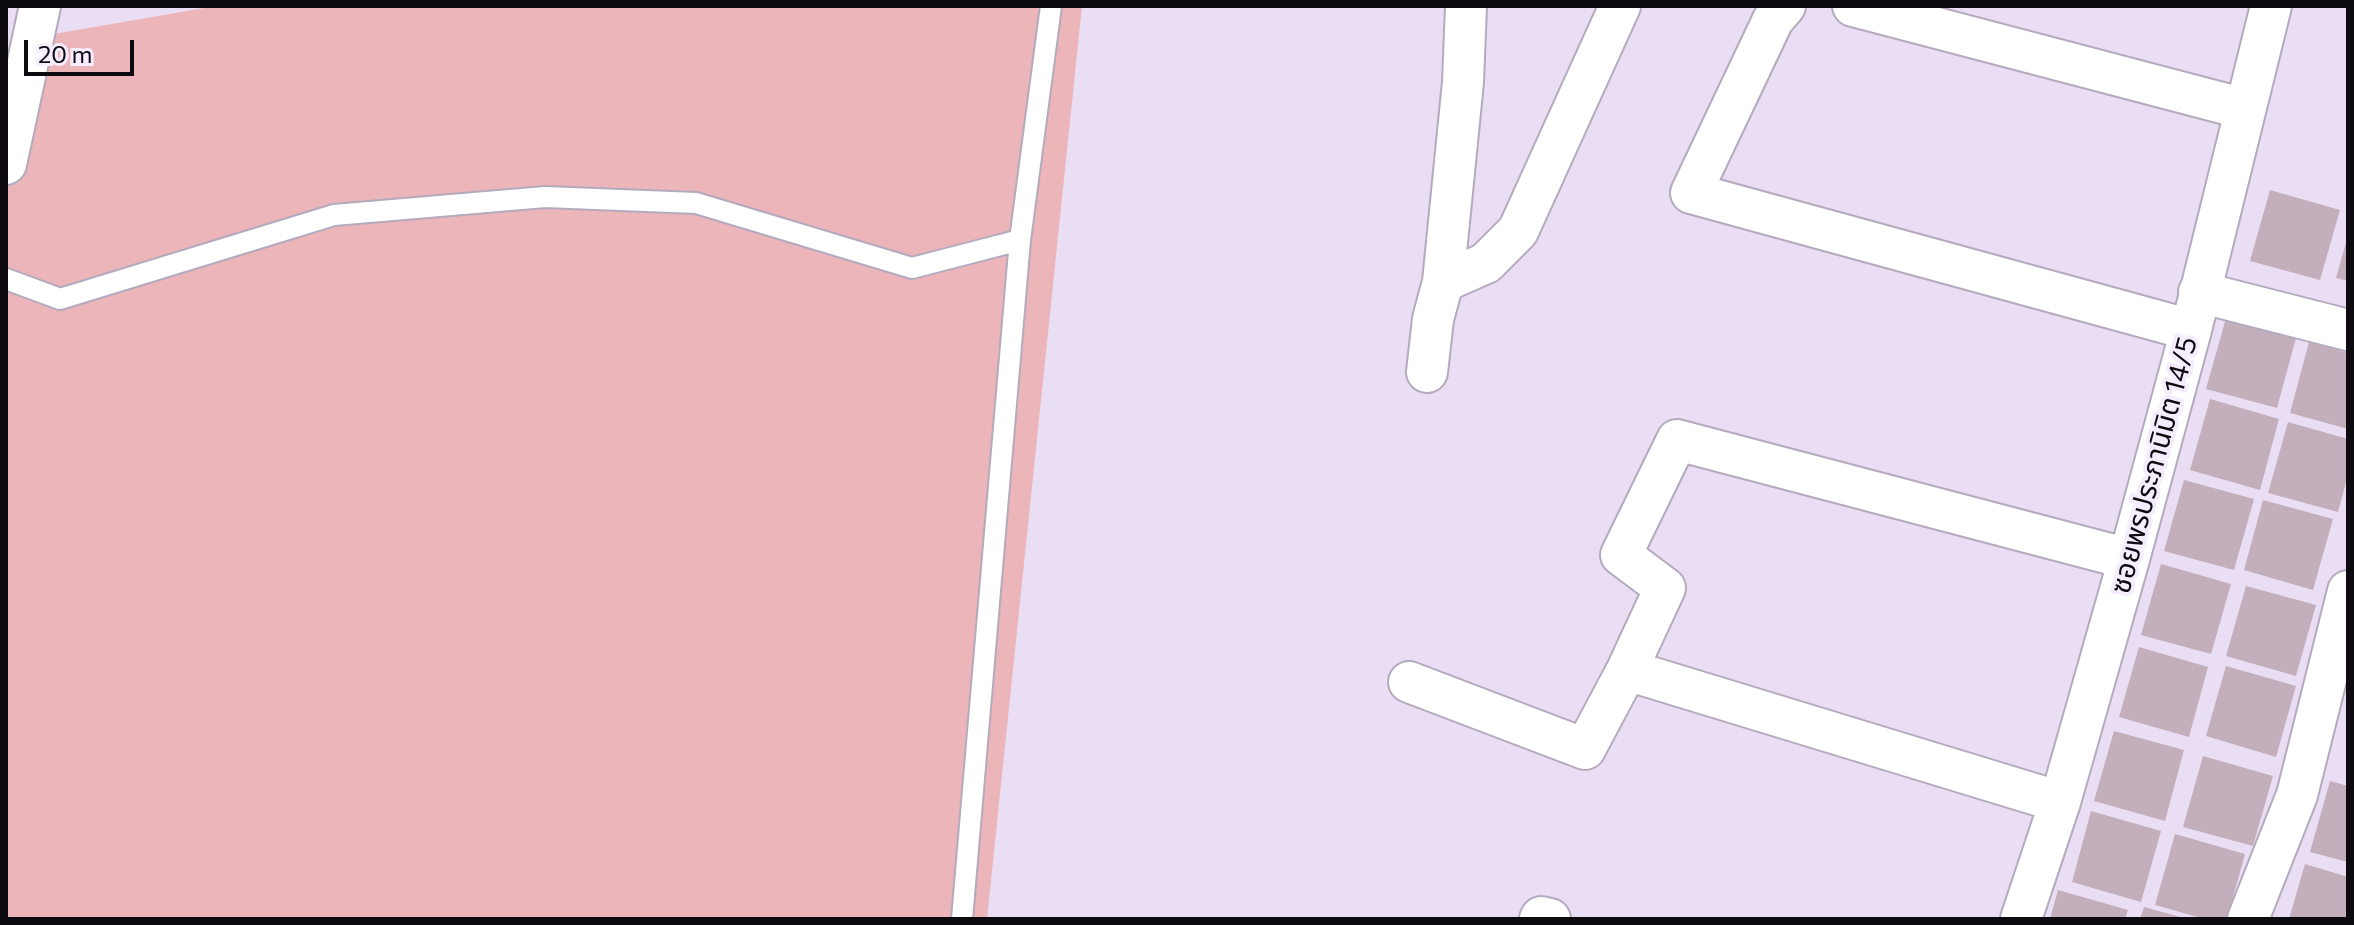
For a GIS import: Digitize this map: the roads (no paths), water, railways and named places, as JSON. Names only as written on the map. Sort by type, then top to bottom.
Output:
[{"type":"street","points":[[6,164],[40,6]]},
{"type":"street","points":[[1427,372],[1433,319],[1443,282],[1463,82],[1466,6]]},
{"type":"street","points":[[1443,282],[1486,263],[1518,231],[1620,6]]},
{"type":"street","points":[[1785,6],[1773,20],[1691,193],[2195,311],[2348,330]]},
{"type":"street","points":[[1853,6],[2245,109]]},
{"type":"street","name":"ซอยพรประภานิมิต 14/5","points":[[2021,919],[2060,802],[2129,559],[2271,6]]},
{"type":"street","points":[[1409,682],[1585,749],[1627,670],[1665,588],[1621,555],[1677,440],[2129,559]]},
{"type":"street","points":[[2248,919],[2297,795],[2348,591]]},
{"type":"street","points":[[1627,670],[2060,802]]},
{"type":"street","points":[[1540,919],[1550,919]]},
{"type":"lane","points":[[962,919],[1020,240],[1051,6]]},
{"type":"lane","points":[[6,279],[60,299],[334,215],[545,197],[696,203],[912,268],[1020,240]]}]
